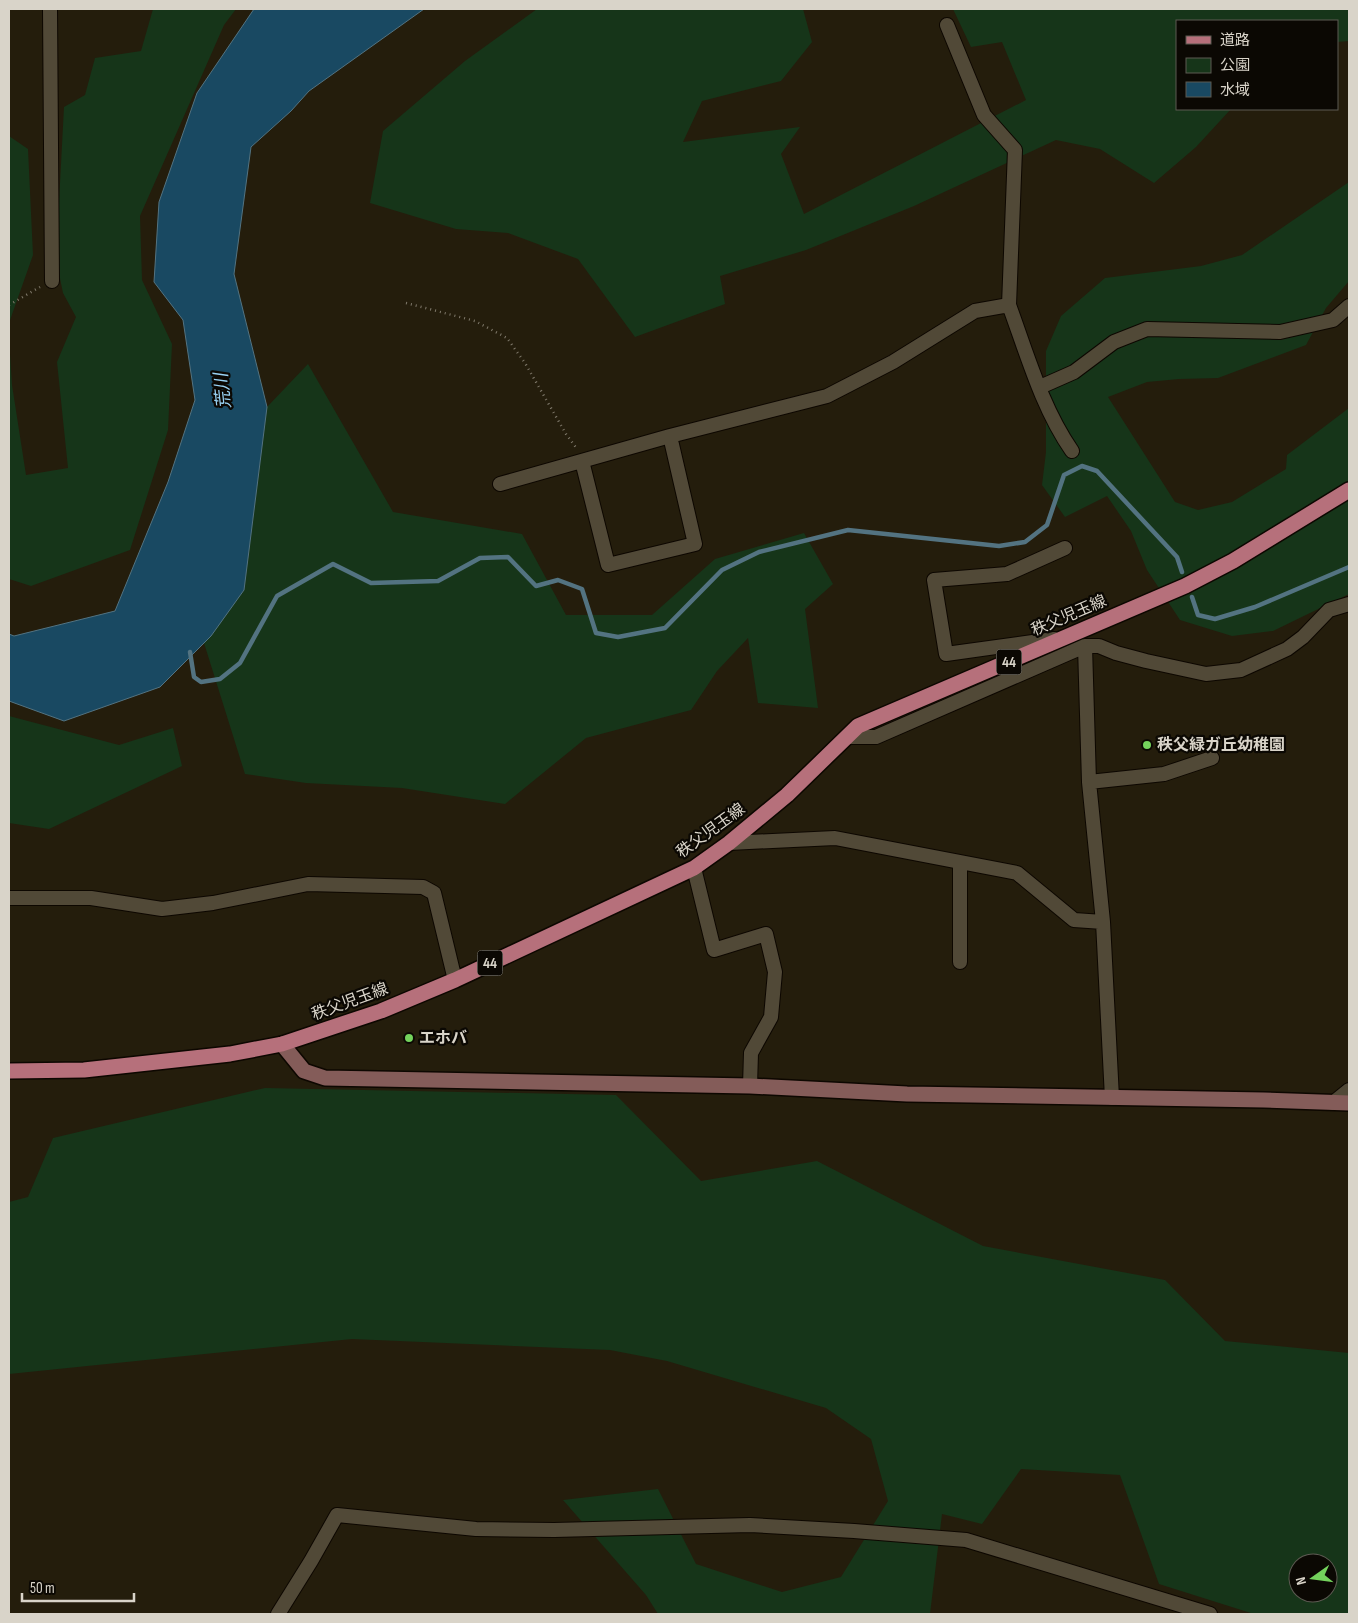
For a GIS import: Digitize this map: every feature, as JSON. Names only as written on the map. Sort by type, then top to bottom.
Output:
[{"type":"main road","name":"秩父児玉線","points":[[9,1071],[84,1070],[230,1054],[282,1044],[380,1011],[455,980],[694,868],[729,843],[787,795],[858,726],[1185,586],[1233,561],[1349,490]]},
{"type":"street","points":[[50,9],[52,281]]},
{"type":"street","points":[[947,25],[984,115],[1015,150],[1009,305],[1060,434],[1072,451]]},
{"type":"street","points":[[500,484],[670,436],[827,396],[893,362],[975,311],[1009,305]]},
{"type":"street","points":[[1040,387],[1074,372],[1114,342],[1147,329],[1280,332],[1332,320],[1349,306]]},
{"type":"street","points":[[582,462],[608,565],[695,544],[670,436]]},
{"type":"street","points":[[1060,638],[946,654],[934,580],[1007,574],[1065,548]]},
{"type":"street","points":[[847,737],[876,737],[1086,646],[1099,646],[1146,662],[1206,674],[1241,670],[1286,649],[1303,637],[1329,610],[1349,604]]},
{"type":"street","points":[[1086,646],[1089,782],[1103,922],[1112,1098]]},
{"type":"street","points":[[1089,782],[1164,774],[1212,758]]},
{"type":"street","points":[[729,843],[835,838],[1017,873],[1074,920],[1103,922]]},
{"type":"street","points":[[960,862],[960,962]]},
{"type":"street","points":[[694,868],[714,950],[766,934],[775,972],[771,1017],[751,1053],[750,1086]]},
{"type":"street","points":[[9,898],[91,898],[162,908],[214,903],[308,884],[423,887],[434,893],[455,980]]},
{"type":"street","points":[[282,1044],[304,1071],[325,1078],[750,1086],[907,1094],[1349,1103]]},
{"type":"street","points":[[1333,1103],[1349,1090]]},
{"type":"street","points":[[278,1614],[337,1515],[476,1529],[554,1530],[750,1525],[966,1540],[1210,1614]]},
{"type":"path","points":[[9,305],[52,281]]},
{"type":"path","points":[[406,303],[475,321],[507,338],[525,363],[576,449],[601,455]]},
{"type":"green space","points":[[153,9],[236,9],[224,25],[140,216],[142,280],[172,344],[168,430],[130,550],[31,586],[9,579],[9,339],[12,385],[26,475],[68,468],[57,362],[76,317],[63,293],[56,259],[64,107],[85,95],[95,58],[141,51]]},
{"type":"green space","points":[[537,9],[803,9],[812,42],[781,81],[702,101],[683,142],[800,127],[781,154],[804,214],[1026,100],[1002,42],[971,47],[953,9],[1349,9],[1349,41],[1338,42],[1338,20],[1176,20],[1176,110],[1230,110],[1196,147],[1154,183],[1100,149],[1056,140],[914,206],[806,250],[720,276],[725,304],[635,337],[578,259],[508,233],[456,229],[370,203],[383,131],[465,61]]},
{"type":"green space","points":[[9,136],[28,149],[33,255],[9,323]]},
{"type":"green space","points":[[1349,182],[1349,281],[1326,308],[1306,345],[1218,378],[1147,382],[1108,397],[1175,502],[1198,510],[1232,502],[1286,469],[1287,455],[1349,408],[1349,594],[1273,631],[1232,636],[1180,620],[1147,570],[1131,531],[1107,496],[1065,517],[1042,485],[1046,452],[1046,351],[1061,316],[1105,278],[1201,266],[1242,255]]},
{"type":"green space","points":[[308,364],[393,512],[522,534],[566,615],[652,615],[715,559],[804,533],[833,584],[805,609],[818,708],[758,703],[748,638],[717,671],[691,710],[586,738],[505,804],[402,788],[306,783],[245,774],[204,643],[244,590],[267,407]]},
{"type":"green space","points":[[9,716],[119,745],[173,728],[182,766],[49,829],[9,823]]},
{"type":"green space","points":[[265,1088],[616,1095],[701,1181],[817,1161],[983,1246],[1165,1280],[1225,1341],[1349,1353],[1349,1614],[1254,1614],[1159,1584],[1120,1475],[1021,1469],[982,1524],[942,1514],[930,1614],[658,1614],[646,1595],[563,1500],[658,1489],[696,1564],[782,1592],[841,1577],[888,1501],[871,1439],[826,1408],[667,1361],[610,1350],[352,1339],[9,1374],[9,1202],[28,1197],[53,1138]]},
{"type":"water","name":"荒川","points":[[254,9],[424,9],[309,91],[291,111],[251,147],[234,274],[267,407],[244,590],[211,636],[160,687],[64,721],[9,701],[9,634],[14,636],[115,611],[168,482],[195,400],[183,320],[154,282],[159,202],[197,93]]},
{"type":"waterway","points":[[190,652],[194,677],[201,682],[220,679],[240,663],[277,596],[333,564],[371,583],[438,581],[480,558],[508,557],[536,586],[558,580],[582,589],[596,633],[618,637],[665,628],[722,570],[759,552],[848,530],[999,546],[1025,542],[1047,525],[1064,475],[1082,466],[1097,471],[1177,557],[1182,572]]},
{"type":"waterway","points":[[1192,597],[1198,615],[1215,619],[1255,607],[1349,567]]},
{"type":"place","name":"秩父緑ガ丘幼稚園","points":[[1147,745]]},
{"type":"place","name":"エホバ","points":[[409,1038]]}]
